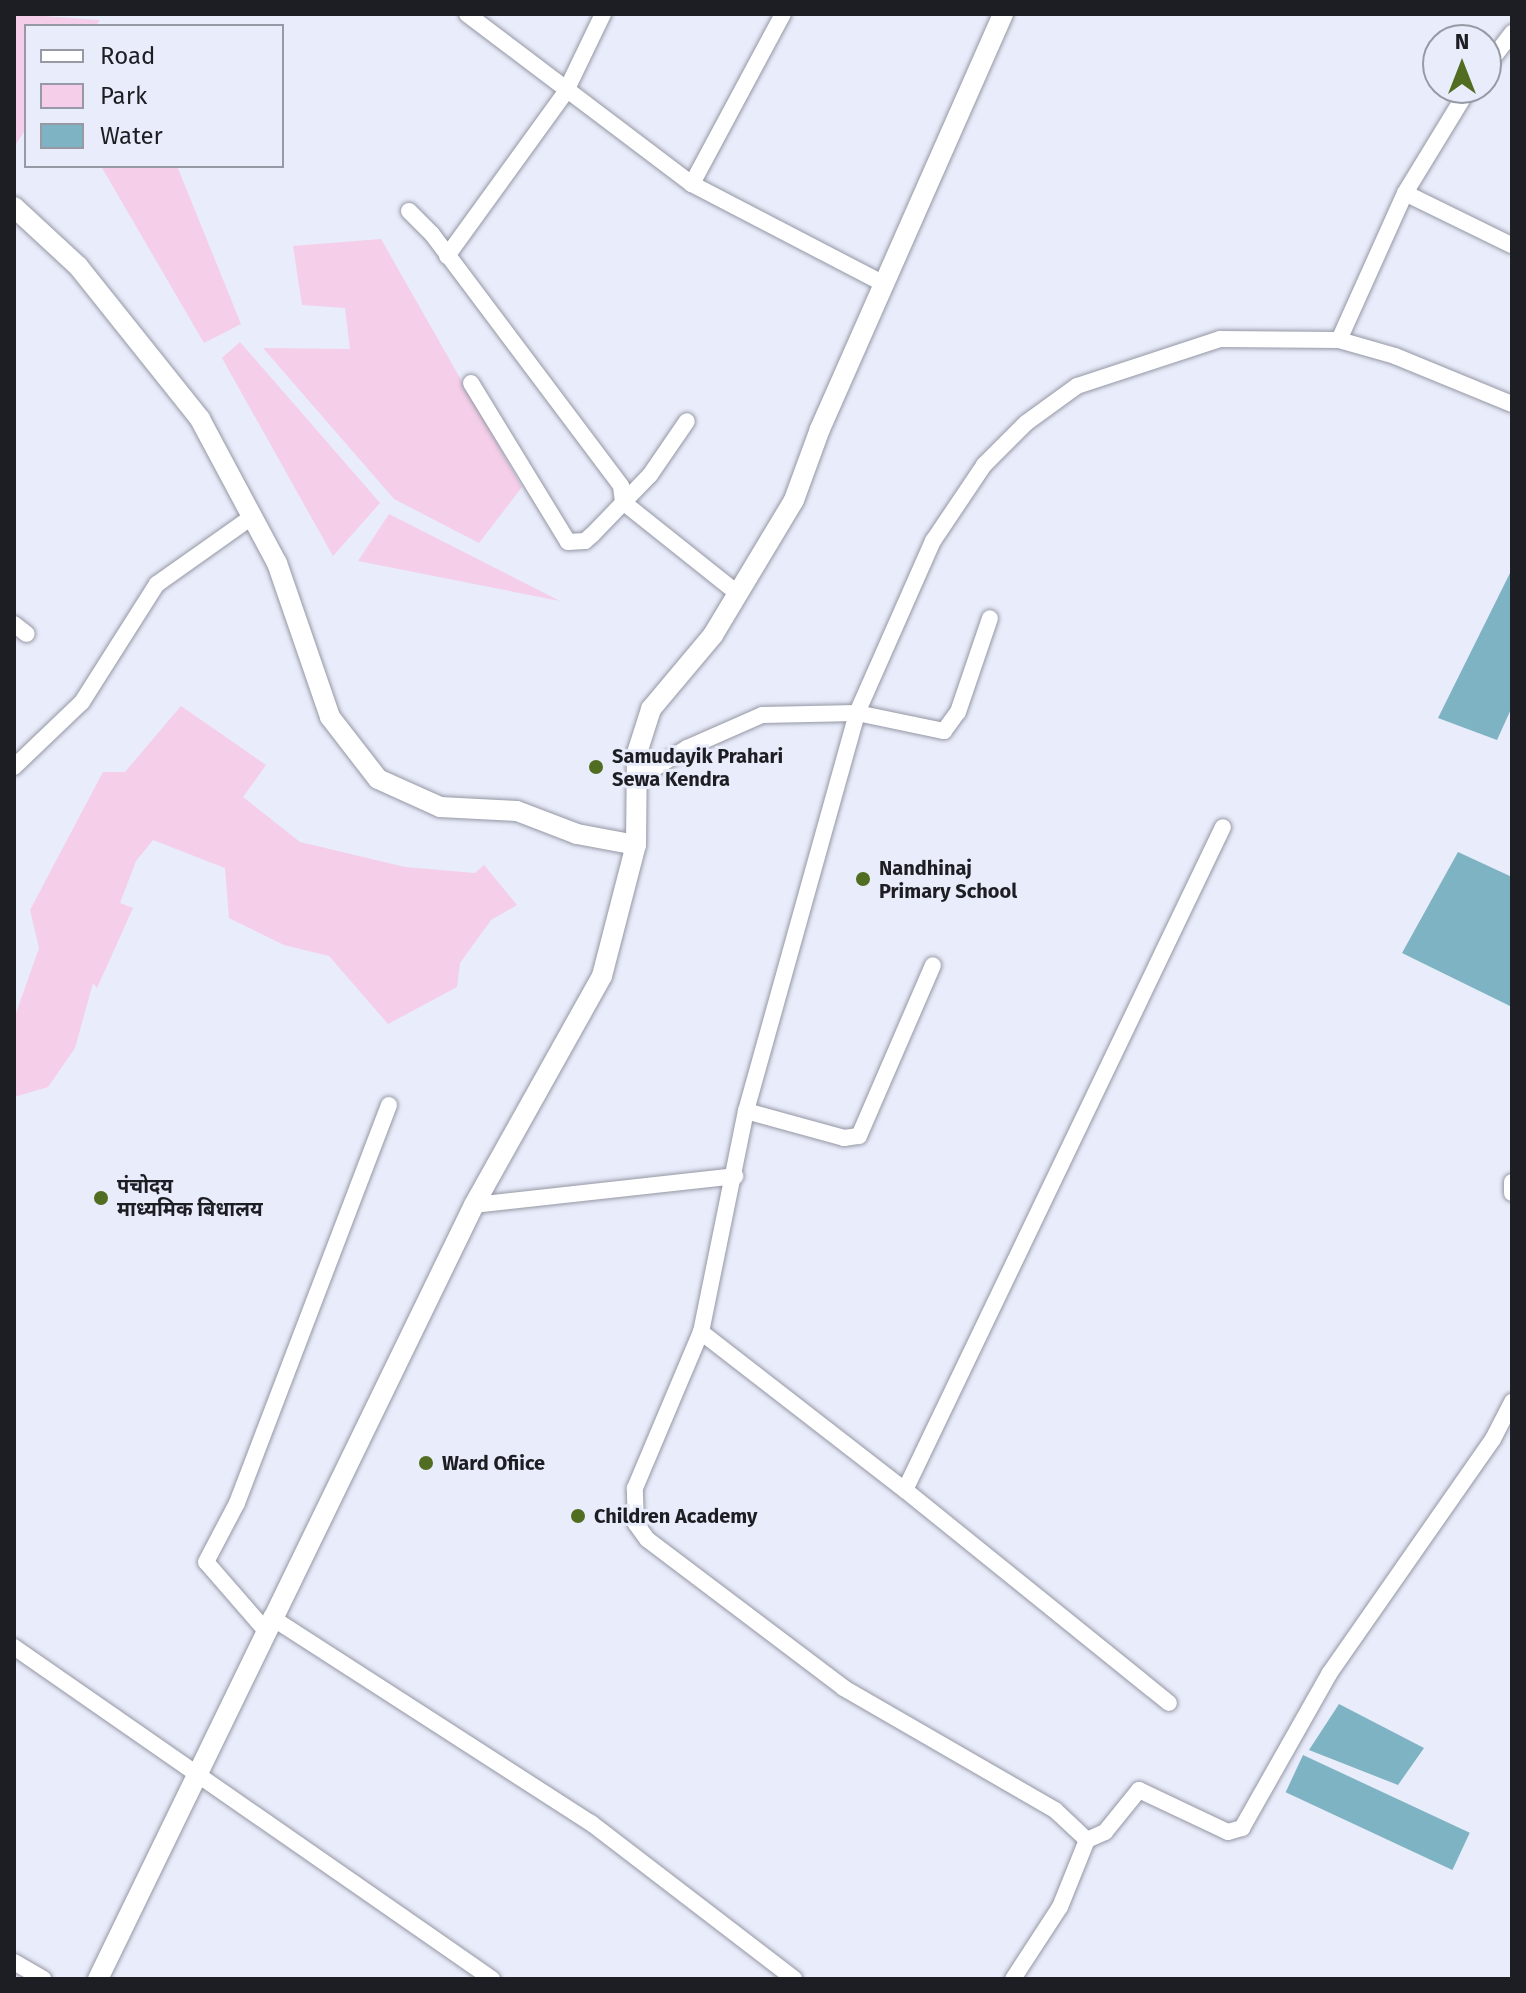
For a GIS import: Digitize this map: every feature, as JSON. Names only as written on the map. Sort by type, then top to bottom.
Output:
[{"type":"street","points":[[467,14],[565,93],[692,184],[884,284]]},
{"type":"street","points":[[447,256],[565,93],[603,14]]},
{"type":"street","points":[[692,184],[783,14]]},
{"type":"street","points":[[98,1979],[201,1774],[268,1624],[474,1205],[602,976],[636,845],[637,753],[651,709],[713,635],[794,500],[884,284],[1003,14]]},
{"type":"street","points":[[1339,340],[1405,193],[1459,104]]},
{"type":"street","points":[[1405,193],[1511,245]]},
{"type":"street","points":[[14,207],[78,266],[200,419],[277,563],[330,717],[378,779],[440,807],[517,811],[577,834],[636,845]]},
{"type":"street","points":[[409,211],[447,256],[621,486],[623,502],[737,593]]},
{"type":"street","points":[[1087,1840],[1055,1810],[844,1688],[647,1539],[636,1524],[635,1488],[701,1332],[746,1111],[857,713],[933,541],[984,465],[1026,423],[1077,386],[1220,339],[1339,340],[1395,356],[1512,404]]},
{"type":"street","points":[[471,383],[568,542],[585,541],[650,475],[687,421]]},
{"type":"street","points":[[14,767],[82,702],[157,584],[253,516]]},
{"type":"street","points":[[639,778],[687,748],[762,715],[857,713],[944,731],[958,712],[990,618]]},
{"type":"street","points":[[905,1490],[1223,827]]},
{"type":"street","points":[[746,1111],[844,1138],[859,1136],[933,965]]},
{"type":"street","points":[[389,1105],[243,1489],[206,1562],[268,1624],[591,1823],[794,1979]]},
{"type":"street","points":[[474,1205],[735,1176]]},
{"type":"street","points":[[1512,1182],[1512,1193]]},
{"type":"street","points":[[701,1332],[905,1490],[1169,1703]]},
{"type":"street","points":[[1013,1979],[1060,1907],[1087,1840],[1105,1832],[1139,1790],[1228,1832],[1242,1828],[1329,1674],[1493,1439],[1512,1402]]},
{"type":"street","points":[[14,1647],[492,1979]]},
{"type":"street","points":[[14,1962],[43,1979]]},
{"type":"green space","points":[[14,14],[100,20],[97,24],[24,24],[24,132],[14,147]]},
{"type":"green space","points":[[102,168],[178,168],[241,324],[204,343]]},
{"type":"green space","points":[[381,239],[522,487],[479,543],[394,499],[263,348],[350,349],[345,308],[302,305],[293,246]]},
{"type":"green space","points":[[240,342],[380,503],[333,556],[222,358]]},
{"type":"green space","points":[[389,514],[560,601],[358,561]]},
{"type":"green space","points":[[181,706],[266,765],[243,797],[300,842],[405,867],[475,873],[484,865],[517,905],[491,920],[460,963],[457,987],[388,1024],[329,956],[284,945],[229,918],[225,868],[153,840],[136,861],[120,903],[133,908],[97,988],[93,983],[75,1048],[48,1087],[14,1097],[14,1019],[39,948],[30,910],[103,772],[125,772]]},
{"type":"water","points":[[1512,569],[1512,707],[1497,740],[1438,718]]},
{"type":"water","points":[[1458,852],[1512,877],[1512,1007],[1402,953]]},
{"type":"water","points":[[1339,1704],[1424,1748],[1398,1785],[1309,1750]]},
{"type":"water","points":[[1303,1755],[1470,1833],[1452,1870],[1286,1792]]},
{"type":"place","name":"Samudayik Prahari Sewa Kendra","points":[[596,767]]},
{"type":"place","name":"Nandhinaj Primary School","points":[[863,879]]},
{"type":"place","name":"पंचोदय माध्यमिक बिधालय","points":[[101,1198]]},
{"type":"place","name":"Ward Ofiice","points":[[426,1463]]},
{"type":"place","name":"Children Academy","points":[[578,1516]]}]
